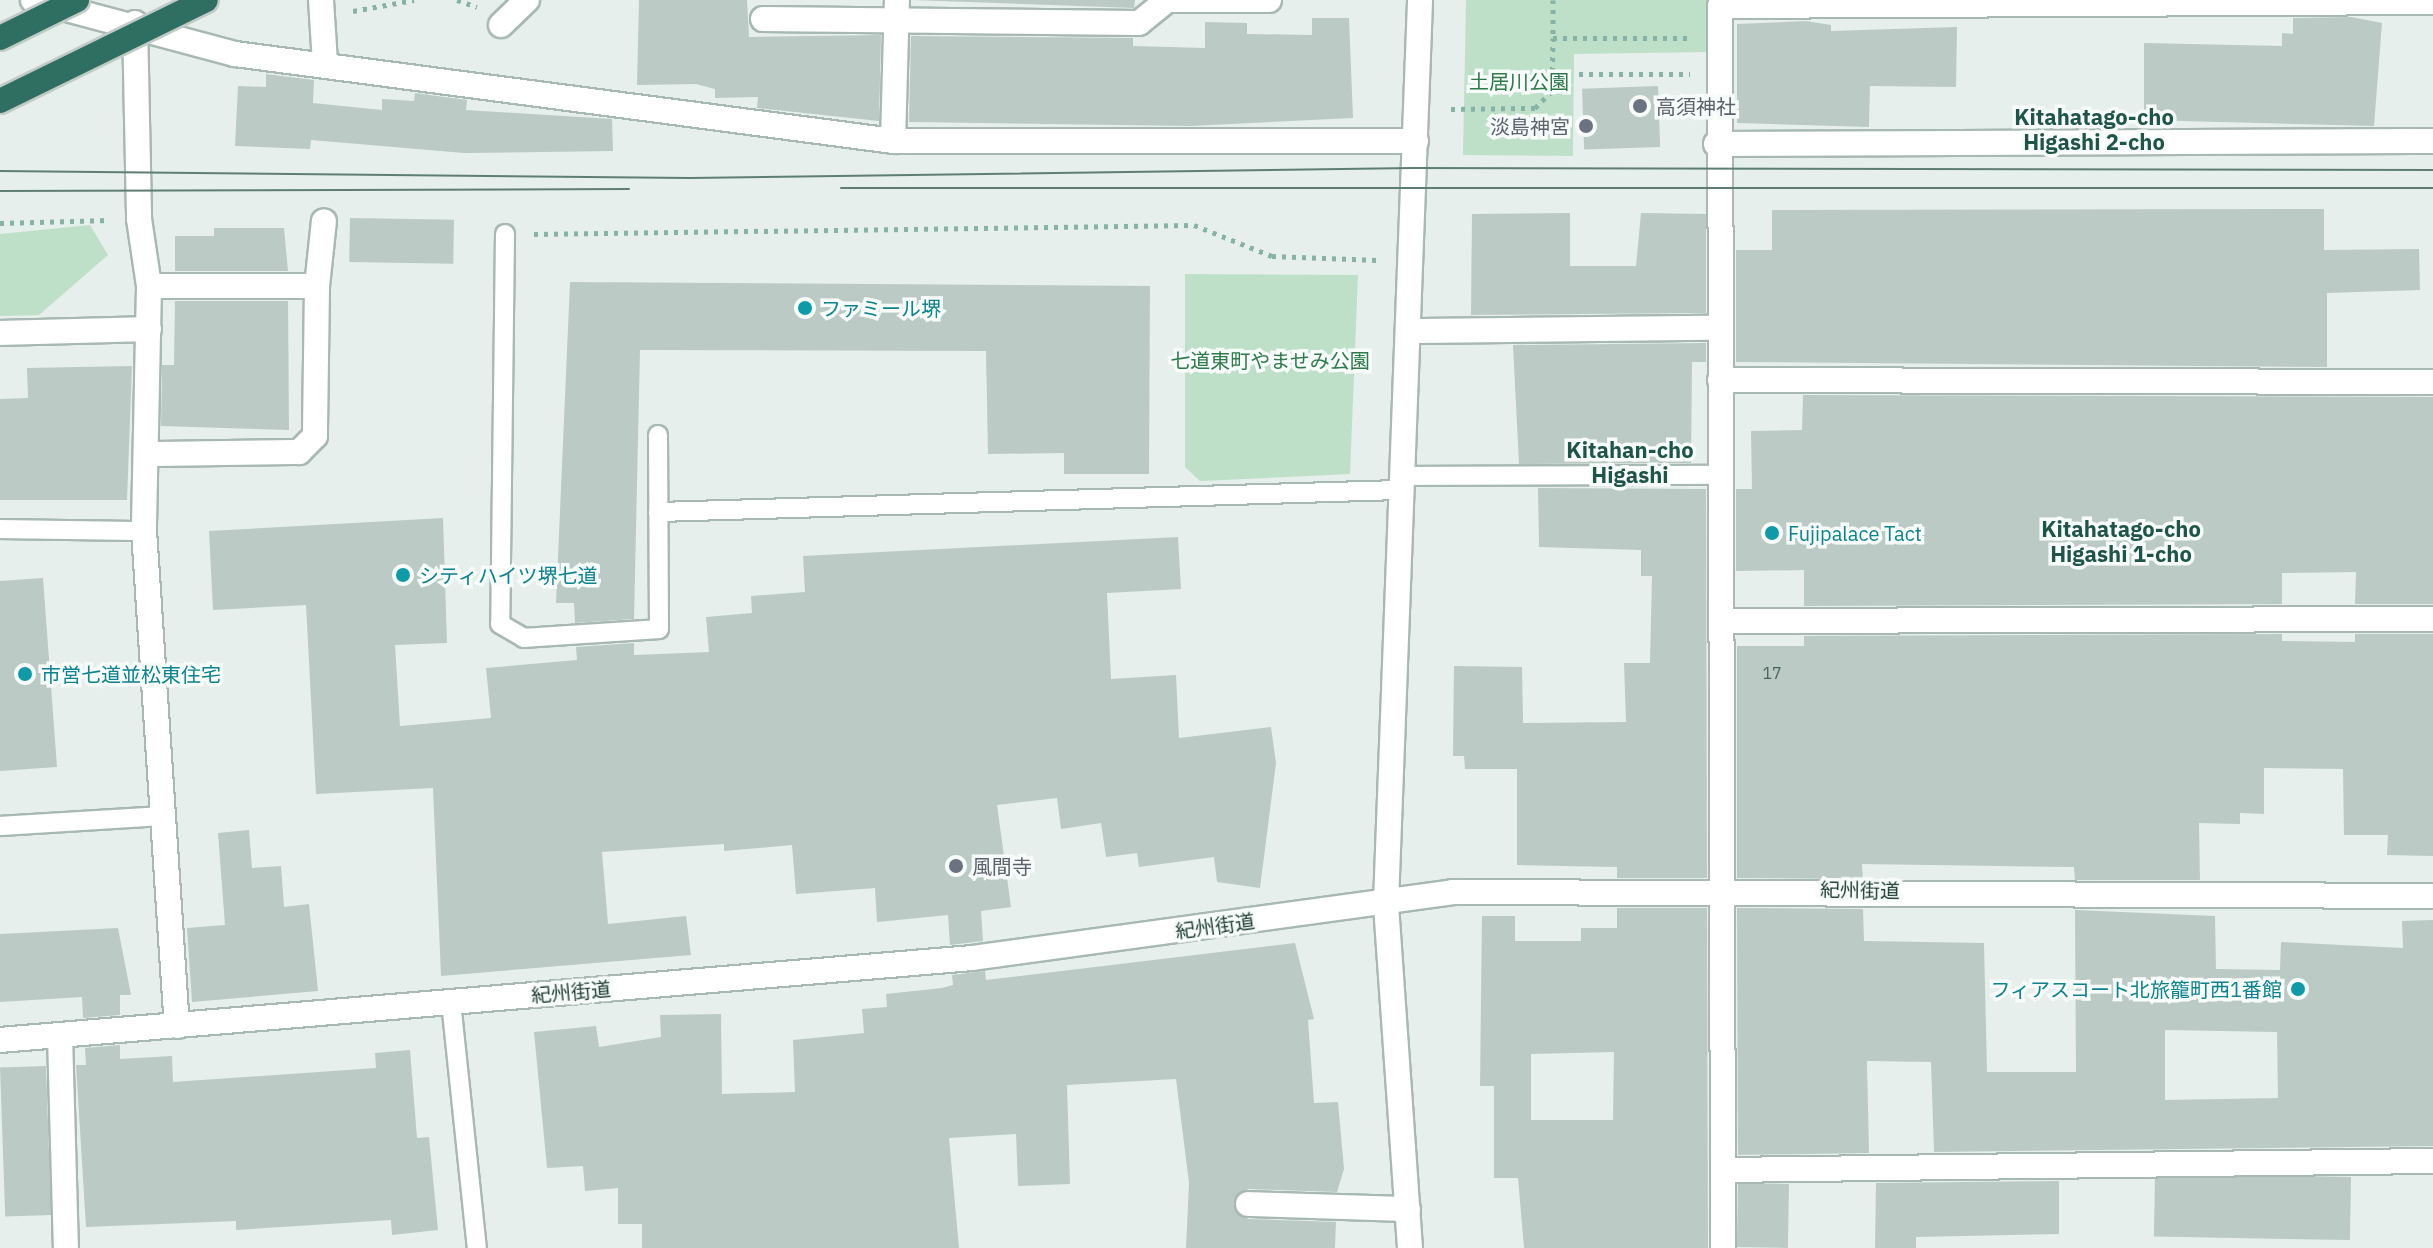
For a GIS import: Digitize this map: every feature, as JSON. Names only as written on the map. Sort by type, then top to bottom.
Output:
[{"type":"highway","points":[[0,38],[77,0]]},
{"type":"highway","points":[[0,101],[206,0]]},
{"type":"street","points":[[33,0],[135,23],[235,54],[893,141],[1416,141]]},
{"type":"street","points":[[321,0],[325,64]]},
{"type":"street","points":[[501,25],[527,0]]},
{"type":"street","points":[[763,19],[897,11],[1139,23],[1164,1],[1269,0]]},
{"type":"street","points":[[1410,1248],[1386,903],[1420,0]]},
{"type":"street","points":[[1723,1248],[1724,891],[1716,144],[1720,6],[2433,2]]},
{"type":"street","points":[[893,141],[897,11]]},
{"type":"street","points":[[135,23],[139,219],[149,286],[151,454],[144,531],[177,1026]]},
{"type":"street","points":[[1716,144],[2433,141]]},
{"type":"street","points":[[151,454],[299,452],[315,436],[317,286],[324,221]]},
{"type":"street","points":[[149,286],[317,286]]},
{"type":"street","points":[[1408,331],[1720,328]]},
{"type":"street","points":[[0,333],[149,329]]},
{"type":"street","points":[[1720,380],[2433,382]]},
{"type":"street","points":[[1721,621],[2433,619]]},
{"type":"street","name":"紀州街道","points":[[0,1040],[972,958],[1452,892],[2433,896]]},
{"type":"street","points":[[60,1036],[66,1248]]},
{"type":"street","points":[[1724,1170],[2433,1161]]},
{"type":"street","points":[[1248,1204],[1408,1209]]},
{"type":"lane","points":[[505,234],[500,624],[524,638],[659,629],[658,435]]},
{"type":"lane","points":[[658,512],[1402,483],[1720,475]]},
{"type":"lane","points":[[0,529],[144,531]]},
{"type":"lane","points":[[0,826],[162,816]]},
{"type":"lane","points":[[451,1002],[477,1248]]},
{"type":"path","points":[[372,11],[414,0]]},
{"type":"path","points":[[1451,109],[1535,108],[1552,91],[1553,0]]},
{"type":"path","points":[[1553,38],[1721,38]]},
{"type":"path","points":[[1579,74],[1696,74]]},
{"type":"path","points":[[0,223],[139,219]]},
{"type":"path","points":[[505,234],[1194,225],[1272,256],[1410,262]]},
{"type":"green space","name":"土居川公園","points":[[1466,0],[1707,0],[1707,52],[1574,54],[1573,156],[1463,155]]},
{"type":"green space","points":[[90,225],[108,255],[39,315],[0,316],[0,234]]},
{"type":"green space","name":"七道東町やませみ公園","points":[[1185,274],[1358,275],[1350,474],[1200,481],[1185,467]]},
{"type":"building","points":[[639,0],[747,0],[749,37],[881,35],[879,121],[757,108],[758,97],[715,98],[715,89],[696,84],[637,85]]},
{"type":"building","points":[[912,0],[1135,0],[1134,8]]},
{"type":"building","points":[[2351,17],[2382,23],[2374,126],[2144,120],[2144,43],[2282,46],[2282,33],[2293,34],[2293,18]]},
{"type":"building","points":[[1312,18],[1349,18],[1353,118],[1190,126],[909,122],[911,36],[1133,38],[1133,46],[1205,48],[1205,22],[1247,23],[1247,34],[1312,35]]},
{"type":"building","points":[[1806,21],[1831,25],[1831,31],[1957,27],[1956,87],[1870,86],[1869,127],[1737,123],[1737,24]]},
{"type":"building","points":[[266,74],[314,80],[313,103],[382,110],[382,99],[414,101],[415,93],[467,100],[466,110],[612,119],[613,151],[464,153],[311,140],[310,149],[235,146],[238,86],[266,87]]},
{"type":"building","points":[[1658,86],[1660,147],[1584,150],[1582,89]]},
{"type":"building","points":[[2324,209],[2324,250],[2419,249],[2420,290],[2327,293],[2327,367],[1736,362],[1736,250],[1772,250],[1772,210]]},
{"type":"building","points":[[1570,213],[1570,266],[1636,266],[1641,213],[1706,214],[1706,313],[1471,315],[1472,214]]},
{"type":"building","points":[[350,218],[454,220],[453,264],[349,262]]},
{"type":"building","points":[[214,228],[284,228],[288,271],[175,271],[175,236],[214,236]]},
{"type":"building","points":[[570,282],[1150,286],[1149,474],[1064,474],[1064,453],[988,454],[986,351],[640,350],[634,619],[575,623],[574,603],[556,603]]},
{"type":"building","points":[[175,301],[288,301],[289,430],[161,426],[162,365],[174,365]]},
{"type":"building","points":[[1706,343],[1706,362],[1692,362],[1691,463],[1519,464],[1513,345]]},
{"type":"building","points":[[132,366],[127,500],[0,500],[0,399],[28,398],[27,368]]},
{"type":"building","points":[[1803,395],[2433,397],[2433,604],[2355,604],[2356,572],[2282,573],[2282,604],[1804,606],[1804,570],[1736,571],[1736,489],[1752,489],[1751,431],[1802,430]]},
{"type":"building","points":[[1538,488],[1706,489],[1707,878],[1617,878],[1617,867],[1517,865],[1517,769],[1465,769],[1464,756],[1453,756],[1454,666],[1522,667],[1523,723],[1626,722],[1624,663],[1650,663],[1652,576],[1641,576],[1641,550],[1539,547]]},
{"type":"building","points":[[443,518],[447,643],[395,645],[400,726],[491,718],[486,668],[577,660],[576,647],[634,643],[634,655],[709,652],[706,617],[752,613],[751,596],[805,592],[803,556],[1178,537],[1181,589],[1107,593],[1111,679],[1176,675],[1179,738],[1271,727],[1276,763],[1260,888],[1217,882],[1214,857],[1139,867],[1137,853],[1106,857],[1101,823],[1061,829],[1057,798],[997,805],[1011,907],[981,911],[983,941],[950,945],[948,915],[877,922],[875,888],[796,894],[792,845],[724,851],[724,844],[602,852],[608,924],[686,916],[691,955],[441,976],[433,788],[316,794],[306,605],[213,610],[209,531]]},
{"type":"building","name":"市営七道並松東住宅","points":[[43,578],[57,767],[0,771],[0,581]]},
{"type":"building","points":[[2282,634],[2282,641],[2355,642],[2355,634],[2433,634],[2433,856],[2387,855],[2388,835],[2344,835],[2343,769],[2264,768],[2264,814],[2240,813],[2240,824],[2199,823],[2200,880],[2075,880],[2074,867],[1862,864],[1863,879],[1737,878],[1737,646],[1804,646],[1804,636]]},
{"type":"building","points":[[249,830],[252,868],[281,866],[284,907],[309,904],[318,991],[192,1002],[187,928],[225,925],[218,833]]},
{"type":"building","points":[[1617,908],[1707,908],[1708,1248],[1524,1248],[1518,1178],[1494,1178],[1494,1086],[1480,1086],[1482,916],[1515,916],[1515,941],[1581,941],[1581,928],[1617,928]],"holes":[[[1614,1052],[1613,1120],[1531,1120],[1531,1054]]]},
{"type":"building","points":[[1737,908],[1863,909],[1864,941],[1984,943],[1987,1072],[2076,1072],[2075,910],[2215,916],[2216,969],[2280,970],[2281,942],[2403,948],[2402,921],[2433,920],[2433,1146],[1934,1152],[1931,1062],[1867,1061],[1869,1153],[1738,1155]],"holes":[[[2165,1030],[2277,1032],[2278,1098],[2165,1100]]]},
{"type":"building","points":[[118,928],[131,995],[120,995],[120,1015],[83,1018],[82,997],[0,1002],[0,934]]},
{"type":"building","points":[[1295,943],[1314,1019],[1308,1020],[1314,1103],[1338,1102],[1344,1169],[1337,1192],[1248,1189],[1233,1204],[1248,1219],[1336,1222],[1335,1248],[1186,1248],[1189,1183],[1176,1079],[1067,1085],[1070,1184],[1018,1186],[1016,1134],[949,1138],[959,1248],[642,1248],[642,1224],[618,1224],[618,1188],[585,1191],[583,1166],[547,1168],[534,1032],[596,1026],[599,1047],[661,1037],[660,1015],[721,1014],[722,1094],[795,1092],[793,1040],[864,1033],[862,1009],[887,1007],[886,994],[953,985],[952,975],[985,971],[986,980]]},
{"type":"building","points":[[120,1045],[120,1059],[172,1056],[173,1082],[376,1068],[375,1053],[410,1050],[417,1138],[429,1137],[438,1230],[392,1235],[391,1220],[236,1230],[236,1221],[86,1227],[76,1065],[86,1065],[85,1048]]},
{"type":"building","points":[[46,1066],[51,1215],[5,1217],[0,1068]]},
{"type":"building","points":[[2155,1174],[2351,1177],[2350,1240],[2154,1237]]},
{"type":"building","points":[[2059,1181],[2059,1234],[1916,1237],[1916,1248],[1875,1248],[1876,1183]]},
{"type":"building","points":[[1738,1183],[1789,1184],[1788,1248],[1737,1247]]},
{"type":"tram line","points":[[0,171],[690,178],[1413,168],[2433,170]]},
{"type":"tram line","points":[[841,188],[2433,188]]},
{"type":"tram line","points":[[0,191],[629,189]]},
{"type":"place","name":"高須神社","points":[[1640,106]]},
{"type":"place","name":"淡島神宮","points":[[1586,126]]},
{"type":"place","name":"ファミール堺","points":[[805,308]]},
{"type":"place","name":"Fujipalace Tact","points":[[1772,533]]},
{"type":"place","name":"シティハイツ堺七道","points":[[403,575]]},
{"type":"place","name":"市営七道並松東住宅","points":[[25,674]]},
{"type":"place","name":"風間寺","points":[[956,866]]},
{"type":"place","name":"フィアスコート北旅籠町西1番館","points":[[2298,989]]},
{"type":"district","name":"Kitahatago-cho Higashi 2-cho","points":[[2094,128]]},
{"type":"district","name":"Kitahan-cho Higashi","points":[[1630,462]]},
{"type":"district","name":"Kitahatago-cho Higashi 1-cho","points":[[2121,540]]}]
